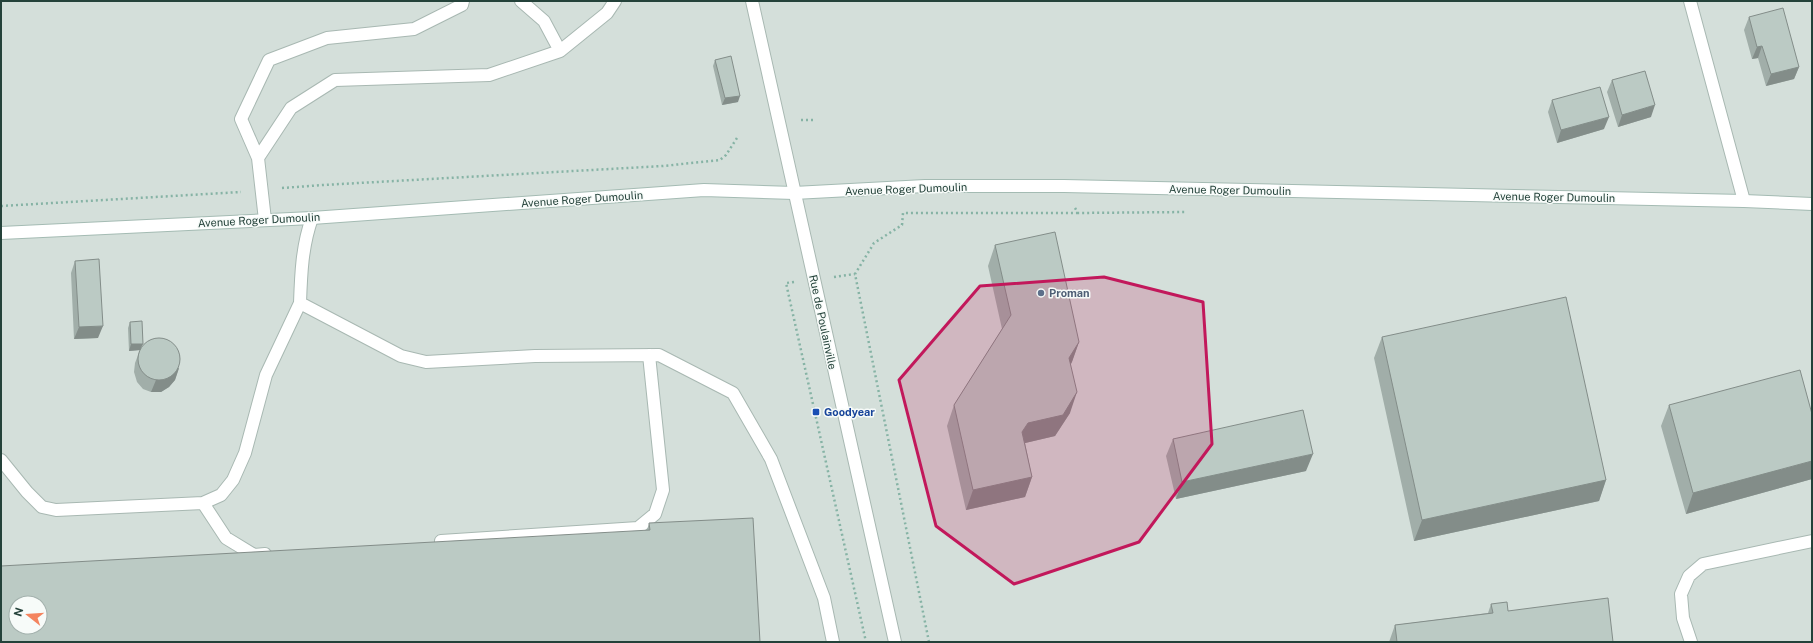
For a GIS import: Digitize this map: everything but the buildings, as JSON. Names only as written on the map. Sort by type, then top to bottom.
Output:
[{"type":"main road","points":[[265,220],[258,158],[241,119],[269,60],[327,38],[414,29],[462,5],[463,1]]},
{"type":"main road","points":[[521,1],[544,21],[560,51]]},
{"type":"main road","points":[[258,158],[291,108],[335,80],[489,75],[560,51],[607,13],[615,1]]},
{"type":"main road","name":"Rue de Poulainville","points":[[752,1],[895,642]]},
{"type":"main road","points":[[1690,1],[1744,201]]},
{"type":"main road","name":"Avenue Roger Dumoulin","points":[[1,233],[312,218],[704,190],[794,193],[925,186],[1064,186],[1744,201],[1812,204]]},
{"type":"main road","points":[[1,460],[27,492],[42,507],[56,510],[203,503],[221,495],[233,480],[244,453],[266,374],[300,303],[300,272],[306,236],[312,218]]},
{"type":"main road","points":[[300,303],[401,356],[426,362],[535,356],[659,355],[733,394],[771,459],[824,598],[833,642]]},
{"type":"main road","points":[[426,542],[638,528],[655,514],[664,490],[649,355]]},
{"type":"main road","points":[[203,503],[226,538],[254,554],[277,553]]},
{"type":"main road","points":[[1690,642],[1683,618],[1681,594],[1689,576],[1703,564],[1812,541]]},
{"type":"path","points":[[1,206],[323,185],[664,166],[720,160],[726,155],[737,138]]},
{"type":"path","points":[[929,642],[855,274],[874,243],[902,225],[903,213],[1078,213]]},
{"type":"path","points":[[786,283],[866,642]]},
{"type":"highlighted area","points":[[1104,277],[1203,302],[1212,444],[1139,542],[1014,584],[936,526],[899,380],[980,286]]},
{"type":"shaded area","points":[[1,1],[1812,1],[1812,642],[1,642]]},
{"type":"place","name":"Proman","points":[[1041,293]]},
{"type":"place","name":"Goodyear","points":[[816,412]]}]
